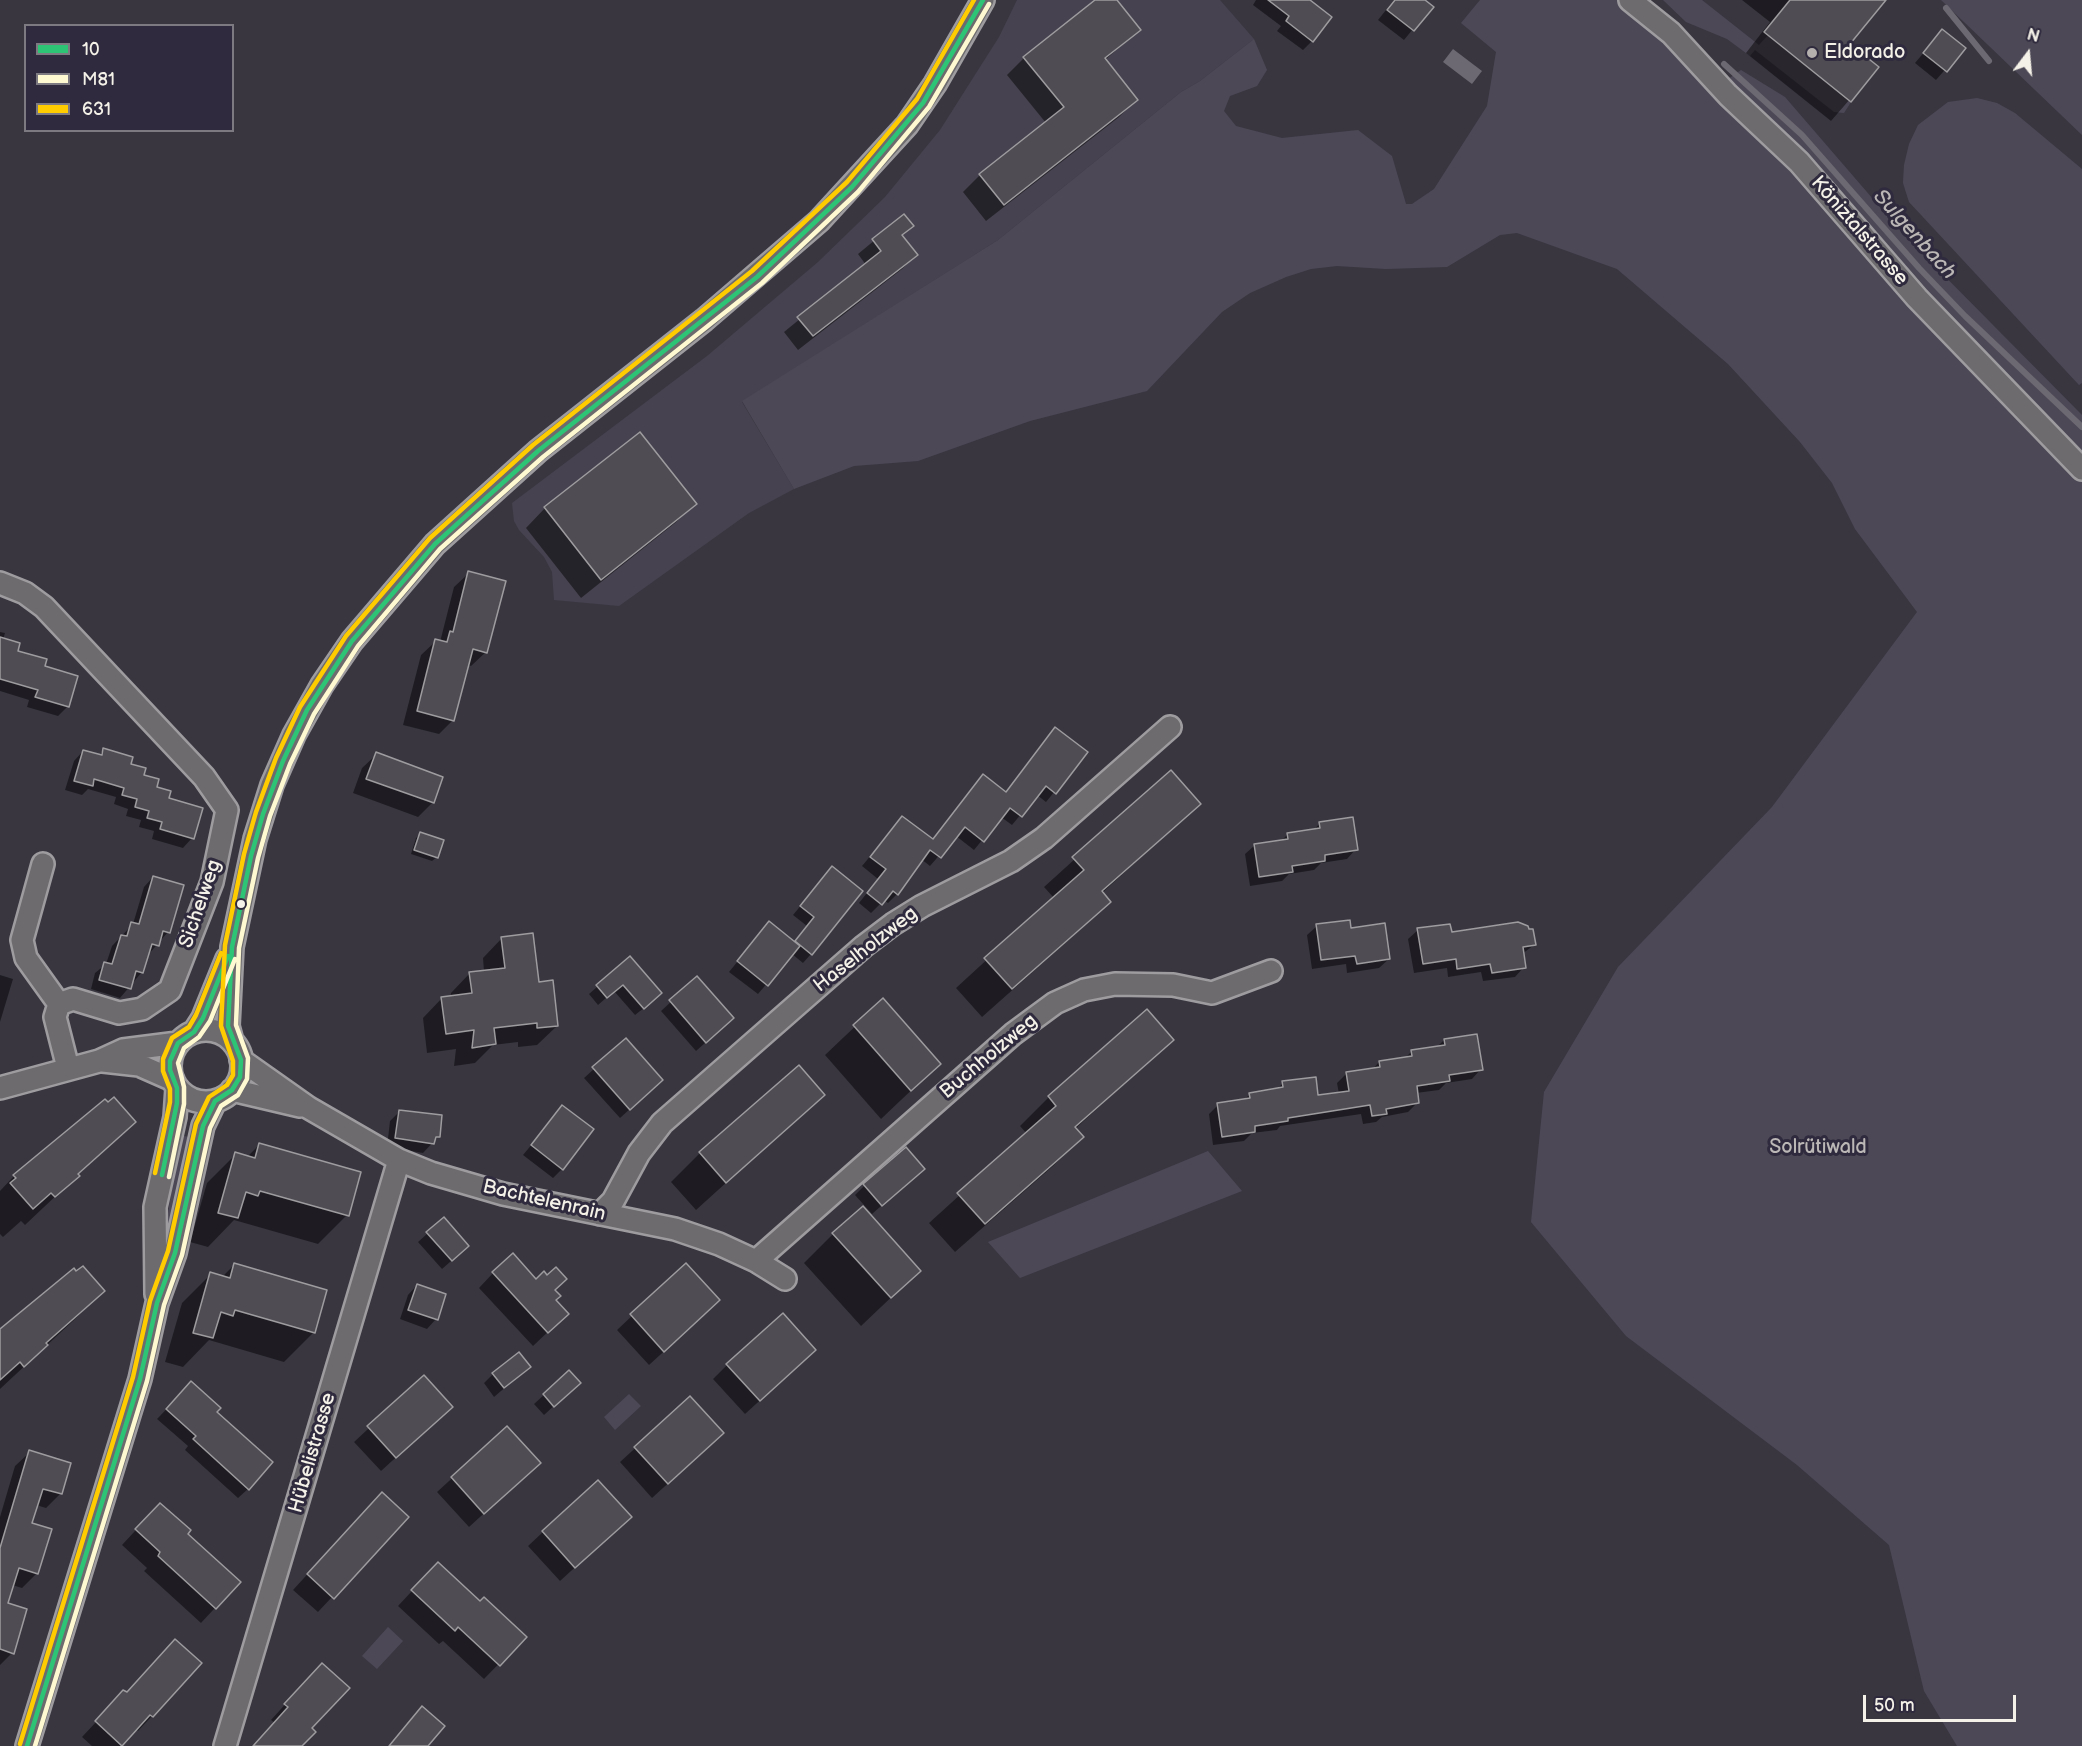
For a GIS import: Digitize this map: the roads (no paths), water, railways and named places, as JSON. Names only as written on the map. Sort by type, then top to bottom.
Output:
[{"type":"street","points":[[27,1746],[106,1483],[140,1379],[157,1303],[175,1253],[203,1126],[240,1077],[236,1051],[228,1026],[232,947],[255,838],[283,760],[322,686],[367,621],[435,544],[538,451],[713,313],[819,221],[907,125],[935,84],[983,0]]},
{"type":"street","name":"Köniztalstrasse","points":[[1630,0],[1671,33],[1728,95],[1799,162],[1917,298],[2082,469]]},
{"type":"street","name":"Sichelweg","points":[[0,583],[26,593],[44,607],[204,777],[227,810],[212,882],[170,990],[142,1009],[119,1013],[73,999],[59,1004]]},
{"type":"street","name":"Haselholzweg","points":[[600,1214],[613,1201],[639,1153],[662,1123],[864,946],[922,906],[993,871],[1044,838],[1170,727]]},
{"type":"street","points":[[43,864],[22,940],[26,958],[59,1004],[55,1017],[68,1068]]},
{"type":"street","points":[[157,1303],[155,1207],[176,1110],[175,1084],[170,1061],[203,1018],[232,947]]},
{"type":"street","name":"Buchholzweg","points":[[756,1261],[1013,1034],[1056,1003],[1084,990],[1115,984],[1163,984],[1212,993],[1271,971]]},
{"type":"street","points":[[0,1088],[99,1061],[123,1050],[216,1032],[236,1051]]},
{"type":"street","name":"Bachtelenrain","points":[[236,1051],[309,1108],[399,1160],[431,1173],[503,1194],[675,1229],[719,1244],[756,1261],[785,1280]]},
{"type":"street","points":[[99,1061],[139,1065],[175,1084],[194,1100],[224,1096]]},
{"type":"street","name":"Bachtelenrain","points":[[224,1096],[309,1108]]},
{"type":"street","name":"Hübelistrasse","points":[[225,1746],[399,1160]]},
{"type":"waterway","points":[[1946,8],[1989,61]]},
{"type":"waterway","name":"Sulgenbach","points":[[1724,64],[1802,135],[1919,268],[1965,316],[2082,427]]},
{"type":"place","name":"Eldorado","points":[[1812,53]]},
{"type":"park label","name":"Solrütiwald","points":[[1818,1148]]}]
